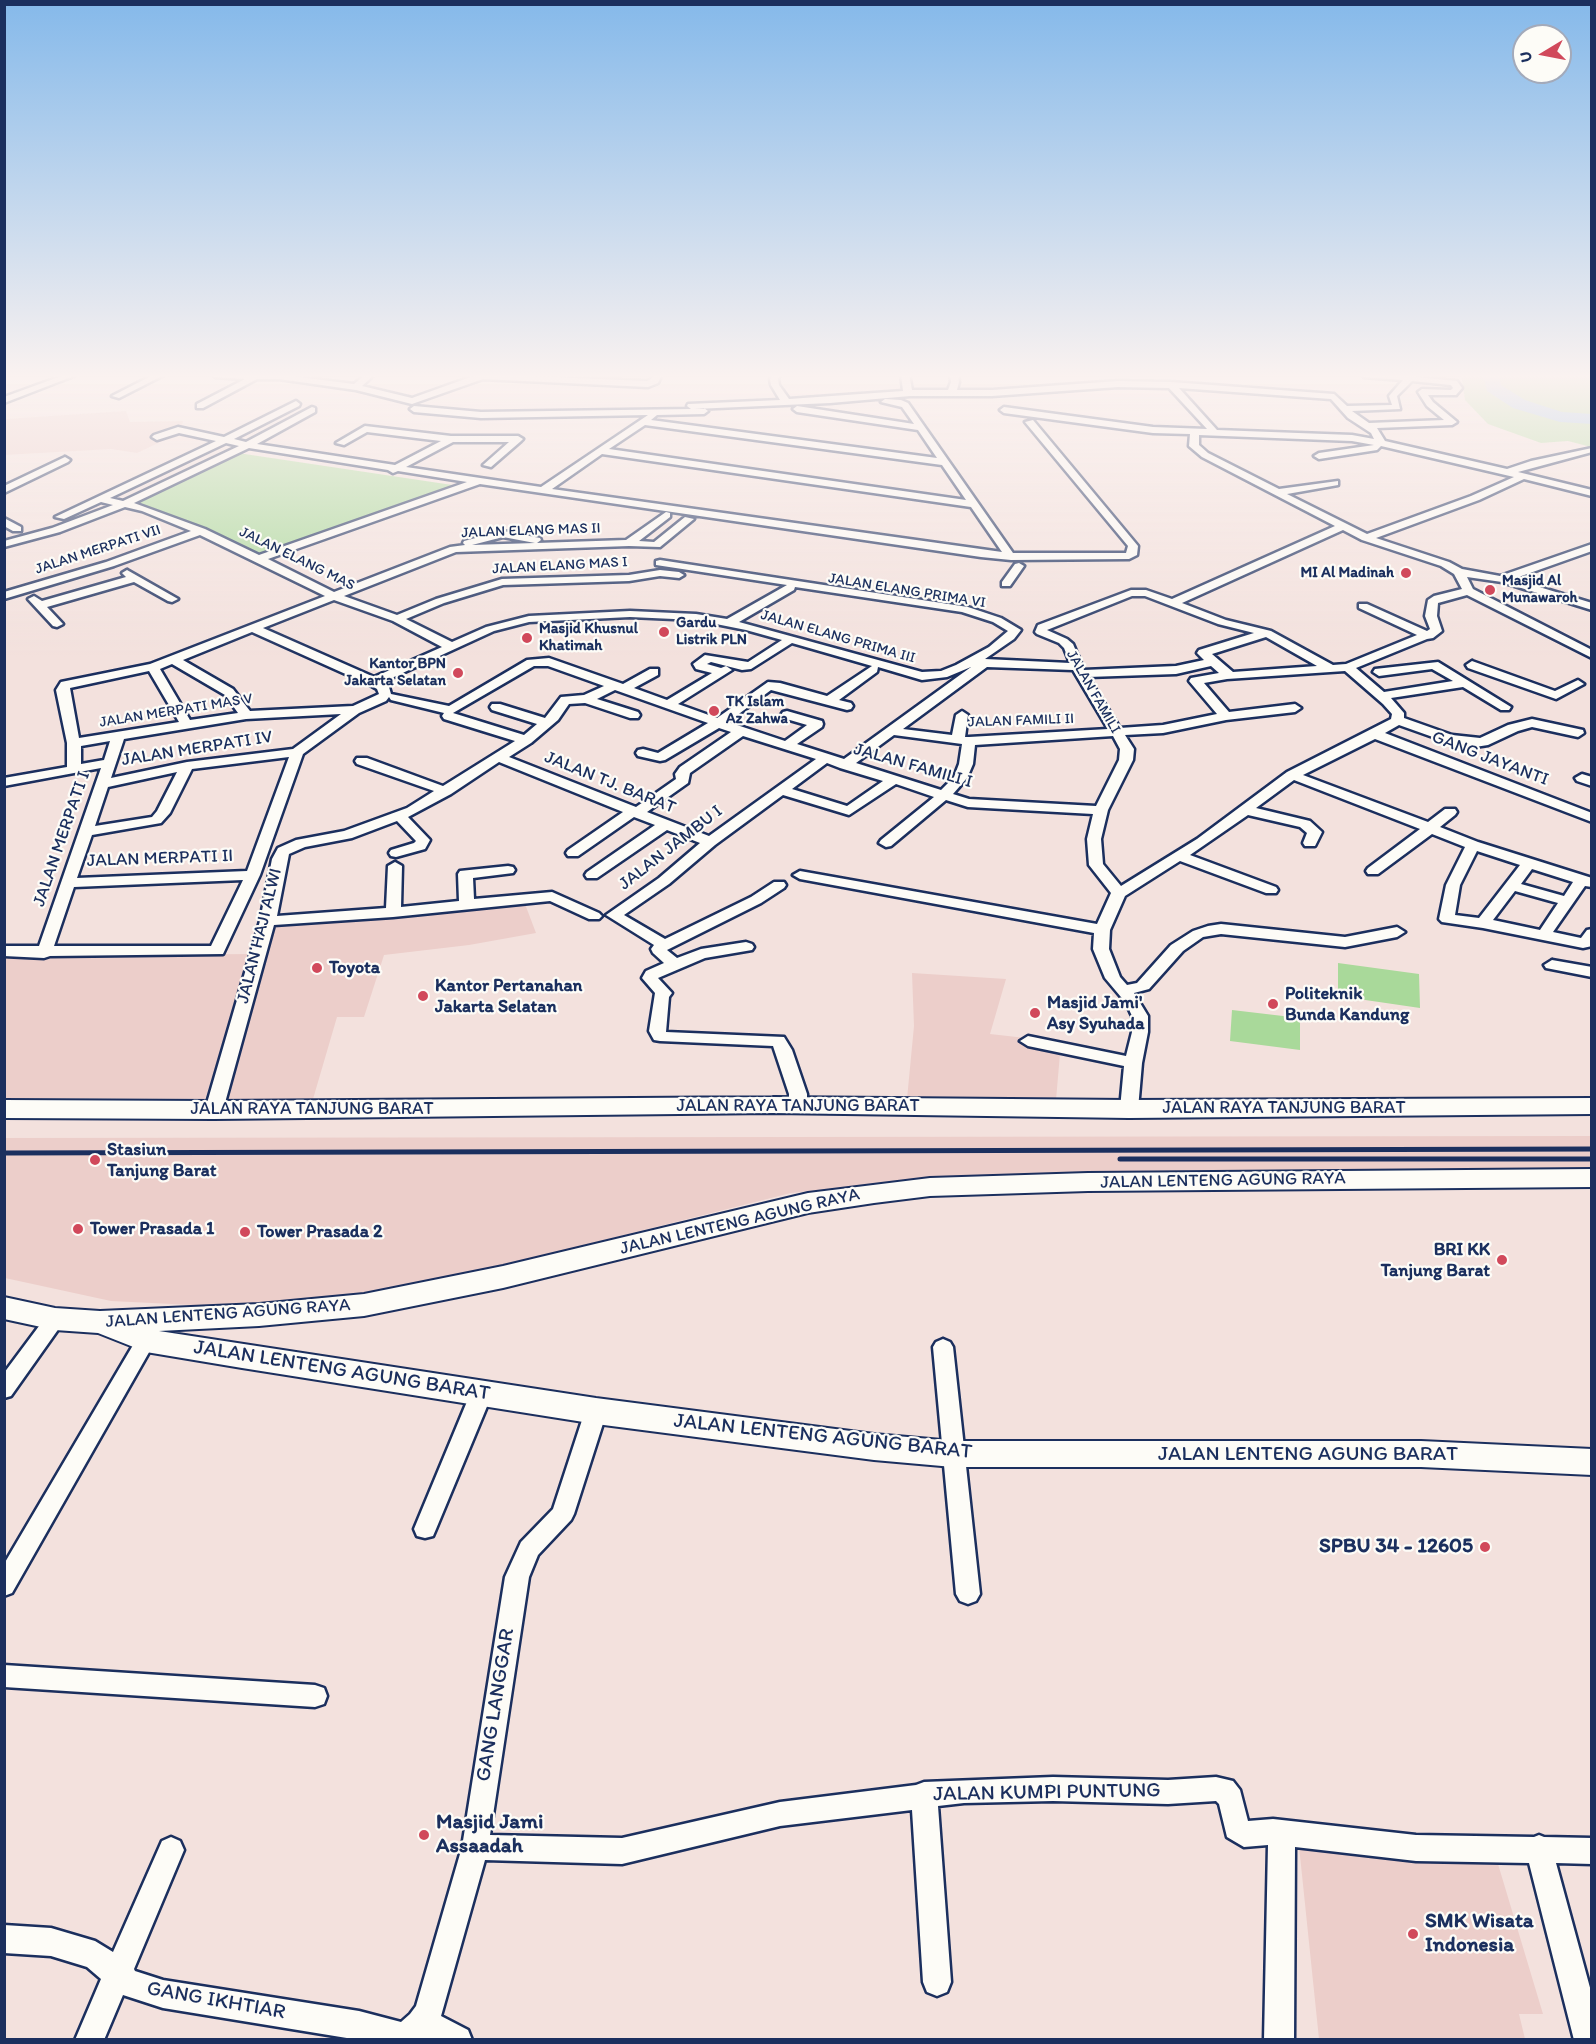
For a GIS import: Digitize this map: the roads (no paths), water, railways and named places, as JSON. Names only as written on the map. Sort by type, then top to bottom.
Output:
[{"type":"main road","name":"JALAN RAYA TANJUNG BARAT","points":[[4,1108],[781,1110],[1592,1106]]},
{"type":"main road","points":[[4,1125],[781,1110],[1592,1120]]},
{"type":"main road","name":"JALAN LENTENG AGUNG RAYA","points":[[4,1308],[55,1319],[100,1322],[259,1315],[364,1305],[503,1277],[808,1203],[874,1193],[969,1185],[1592,1178]]},
{"type":"main road","name":"JALAN LENTENG AGUNG BARAT","points":[[100,1322],[146,1340],[596,1411],[806,1439],[953,1454],[1421,1454],[1592,1462]]},
{"type":"street","points":[[4,490],[47,469]]},
{"type":"street","points":[[4,533],[116,501],[173,469]]},
{"type":"street","points":[[4,544],[56,530],[116,501],[192,469]]},
{"type":"street","points":[[381,469],[545,489],[854,539],[980,562],[1019,566],[1092,563],[1133,554],[1133,546],[1069,469]]},
{"type":"street","points":[[383,469],[467,485],[689,519],[854,539],[1011,557],[1129,556]]},
{"type":"street","points":[[545,489],[575,469]]},
{"type":"street","points":[[726,469],[973,504]]},
{"type":"street","points":[[949,469],[1011,557]]},
{"type":"street","points":[[1235,469],[1366,538],[1391,548],[1435,560],[1459,572],[1491,579],[1503,579],[1592,607]]},
{"type":"street","points":[[1497,469],[1592,493]]},
{"type":"street","points":[[1508,472],[1516,469]]},
{"type":"street","points":[[14,475],[31,478]]},
{"type":"street","points":[[1366,538],[1475,498],[1523,476]]},
{"type":"street","points":[[259,559],[479,481]]},
{"type":"street","points":[[1279,492],[1335,483]]},
{"type":"street","name":"JALAN ELANG MAS","points":[[116,501],[201,531],[334,596],[397,620],[452,646]]},
{"type":"street","points":[[629,543],[666,515]]},
{"type":"street","points":[[660,568],[656,545],[689,519]]},
{"type":"street","points":[[4,521],[17,529]]},
{"type":"street","points":[[1172,603],[1344,526]]},
{"type":"street","name":"JALAN MERPATI VII","points":[[4,596],[110,564],[201,531]]},
{"type":"street","name":"JALAN ELANG MAS II","points":[[74,743],[62,690],[64,686],[153,667],[454,549],[629,543],[656,545]]},
{"type":"street","points":[[1503,579],[1592,547]]},
{"type":"street","points":[[1572,555],[1592,562]]},
{"type":"street","points":[[110,564],[172,599]]},
{"type":"street","points":[[1006,584],[1019,566]]},
{"type":"street","name":"JALAN ELANG PRIMA VI","points":[[660,568],[966,618],[993,619]]},
{"type":"street","name":"JALAN ELANG PRIMA VI","points":[[660,568],[964,609],[993,619]]},
{"type":"street","name":"JALAN ELANG MAS I","points":[[397,620],[440,601],[493,583],[629,578],[660,568]]},
{"type":"street","points":[[1459,572],[1468,591],[1592,655]]},
{"type":"street","points":[[40,605],[135,578]]},
{"type":"street","points":[[729,623],[790,588]]},
{"type":"street","points":[[25,590],[57,624]]},
{"type":"street","points":[[1226,716],[1195,681],[1228,675],[1347,667],[1429,636],[1436,631],[1431,616],[1432,602],[1438,598],[1468,591]]},
{"type":"street","name":"JALAN FAMILI","points":[[1119,893],[1096,865],[1094,839],[1101,810],[1126,760],[1127,749],[1078,671],[1069,647],[1063,641],[1043,633],[1042,627],[1134,592],[1146,593],[1172,603]]},
{"type":"street","points":[[1172,603],[1222,622],[1267,633],[1332,669]]},
{"type":"street","points":[[1363,606],[1429,636]]},
{"type":"street","name":"JALAN ELANG PRIMA III","points":[[374,681],[507,623],[529,619],[652,614],[729,623],[915,675],[936,675],[951,672],[980,658],[1013,634],[1014,629],[993,619]]},
{"type":"street","points":[[4,951],[44,953],[217,951],[253,875],[297,752],[355,710],[390,696],[374,681],[253,628]]},
{"type":"street","points":[[1228,675],[1203,652],[1267,633]]},
{"type":"street","points":[[722,672],[699,665],[710,658],[751,666],[786,643]]},
{"type":"street","points":[[173,659],[230,692],[246,715]]},
{"type":"street","name":"JALAN FAMILI I","points":[[390,696],[438,709],[451,710],[531,663],[549,662],[824,759],[968,803],[1101,810]]},
{"type":"street","points":[[845,765],[984,663],[1078,671],[1176,670],[1212,662]]},
{"type":"street","points":[[1445,671],[1488,662]]},
{"type":"street","points":[[667,705],[735,664]]},
{"type":"street","points":[[1380,672],[1432,664],[1505,707]]},
{"type":"street","points":[[1472,665],[1556,695],[1578,684]]},
{"type":"street","points":[[153,667],[186,724]]},
{"type":"street","points":[[1347,667],[1398,712],[1397,720]]},
{"type":"street","points":[[830,701],[873,669]]},
{"type":"street","name":"JALAN HAJI ALWI","points":[[214,1110],[268,921],[279,859],[288,847],[347,836],[400,817],[446,791],[526,740],[547,723],[565,700],[586,699],[619,688],[654,672]]},
{"type":"street","points":[[1382,696],[1465,683]]},
{"type":"street","points":[[1489,698],[1522,683]]},
{"type":"street","points":[[643,753],[660,757],[718,723],[768,686],[776,686],[847,706]]},
{"type":"street","points":[[586,699],[634,715]]},
{"type":"street","points":[[496,707],[547,723]]},
{"type":"street","name":"JALAN FAMILI II","points":[[891,731],[963,740],[1117,733],[1163,729],[1226,716],[1295,708]]},
{"type":"street","name":"JALAN MERPATI MAS V","points":[[74,743],[118,738],[246,715],[355,710]]},
{"type":"street","points":[[786,746],[817,724],[787,715]]},
{"type":"street","points":[[886,843],[944,795],[963,774],[962,715]]},
{"type":"street","points":[[448,716],[526,740]]},
{"type":"street","points":[[1397,720],[1468,743],[1483,742],[1513,728],[1532,723],[1578,733]]},
{"type":"street","points":[[1129,1109],[1133,1063],[1140,1032],[1140,1016],[1113,978],[1101,949],[1102,930],[1119,893],[1179,856],[1292,775],[1375,734],[1397,720]]},
{"type":"street","points":[[573,853],[683,780],[682,774],[685,770],[741,731]]},
{"type":"street","name":"GANG JAYANTI","points":[[1375,734],[1592,818]]},
{"type":"street","name":"JALAN MERPATI I","points":[[44,953],[118,738]]},
{"type":"street","points":[[74,743],[74,770]]},
{"type":"street","name":"JALAN MERPATI IV","points":[[102,784],[187,766],[297,752]]},
{"type":"street","name":"JALAN TJ. BARAT","points":[[498,757],[710,842]]},
{"type":"street","name":"JALAN JAMBU I","points":[[665,945],[614,915],[664,881],[710,842],[824,759]]},
{"type":"street","points":[[362,761],[446,791]]},
{"type":"street","points":[[4,782],[109,763]]},
{"type":"street","points":[[85,832],[149,822],[160,817],[187,766]]},
{"type":"street","points":[[1292,775],[1473,845],[1587,881],[1566,901],[1544,935]]},
{"type":"street","points":[[781,790],[849,811],[893,780]]},
{"type":"street","points":[[1246,810],[1305,824],[1315,832],[1310,843]]},
{"type":"street","points":[[1373,871],[1450,812]]},
{"type":"street","points":[[393,912],[395,859],[420,846],[423,840],[400,817]]},
{"type":"street","points":[[592,875],[664,825]]},
{"type":"street","points":[[1473,845],[1453,885],[1447,919],[1483,923],[1583,943],[1587,942],[1592,933]]},
{"type":"street","points":[[1179,856],[1271,890]]},
{"type":"street","points":[[1483,923],[1529,863]]},
{"type":"street","points":[[467,905],[465,874],[508,870]]},
{"type":"street","name":"JALAN MERPATI II","points":[[68,883],[253,875]]},
{"type":"street","points":[[800,875],[1102,930]]},
{"type":"street","points":[[675,964],[659,949],[756,900],[779,885]]},
{"type":"street","points":[[1512,886],[1566,901]]},
{"type":"street","points":[[268,921],[393,912],[552,896],[594,916]]},
{"type":"street","points":[[1123,991],[1143,986],[1177,948],[1198,934],[1208,931],[1221,929],[1345,942],[1397,932]]},
{"type":"street","points":[[746,947],[701,954],[652,974],[650,978],[664,993],[661,996],[657,1031],[660,1036],[693,1039],[778,1041],[784,1050],[798,1094],[781,1110]]},
{"type":"street","points":[[1552,965],[1592,972]]},
{"type":"street","points":[[1028,1041],[1133,1063]]},
{"type":"street","points":[[4,1390],[55,1319]]},
{"type":"street","points":[[4,1586],[146,1340]]},
{"type":"street","points":[[943,1347],[968,1594]]},
{"type":"street","points":[[425,1529],[482,1392]]},
{"type":"street","name":"GANG LANGGAR","points":[[409,2034],[428,2013],[476,1847],[488,1753],[517,1577],[529,1550],[564,1514],[596,1411]]},
{"type":"street","points":[[4,1676],[315,1696]]},
{"type":"street","name":"JALAN KUMPI PUNTUNG","points":[[476,1847],[622,1851],[780,1814],[924,1794],[1031,1790],[1168,1792],[1216,1789],[1224,1790],[1230,1799],[1238,1832],[1244,1834],[1273,1832],[1416,1848],[1507,1850],[1539,1848],[1592,1851]]},
{"type":"street","points":[[924,1794],[937,1982]]},
{"type":"street","points":[[1279,2040],[1282,1834]]},
{"type":"street","points":[[1539,1848],[1589,2040]]},
{"type":"street","points":[[89,2040],[171,1850]]},
{"type":"street","name":"GANG IKHTIAR","points":[[4,1939],[51,1942],[95,1955],[109,1964],[118,1976],[137,1986],[163,1994],[409,2034],[441,2030],[455,2035],[459,2040]]},
{"type":"railway","points":[[4,1153],[1592,1149]]},
{"type":"railway","points":[[1120,1159],[1592,1159]]},
{"type":"place","name":"MI Al Madinah","points":[[1406,573]]},
{"type":"place","name":"Masjid Al Munawaroh","points":[[1490,590]]},
{"type":"place","name":"Gardu Listrik PLN","points":[[664,632]]},
{"type":"place","name":"Masjid Khusnul Khatimah","points":[[527,638]]},
{"type":"place","name":"Kantor BPN Jakarta Selatan","points":[[458,673]]},
{"type":"place","name":"TK Islam Az Zahwa","points":[[714,711]]},
{"type":"place","name":"Toyota","points":[[317,968]]},
{"type":"place","name":"Kantor Pertanahan Jakarta Selatan","points":[[423,996]]},
{"type":"place","name":"Politeknik Bunda Kandung","points":[[1273,1004]]},
{"type":"place","name":"Masjid Jami' Asy Syuhada","points":[[1035,1013]]},
{"type":"place","name":"Stasiun Tanjung Barat","points":[[95,1160]]},
{"type":"place","name":"Tower Prasada 1","points":[[78,1229]]},
{"type":"place","name":"Tower Prasada 2","points":[[245,1232]]},
{"type":"place","name":"BRI KK Tanjung Barat","points":[[1502,1260]]},
{"type":"place","name":"SPBU 34 - 12605","points":[[1485,1547]]},
{"type":"place","name":"Masjid Jami Assaadah","points":[[424,1835]]},
{"type":"place","name":"SMK Wisata Indonesia","points":[[1413,1934]]}]
